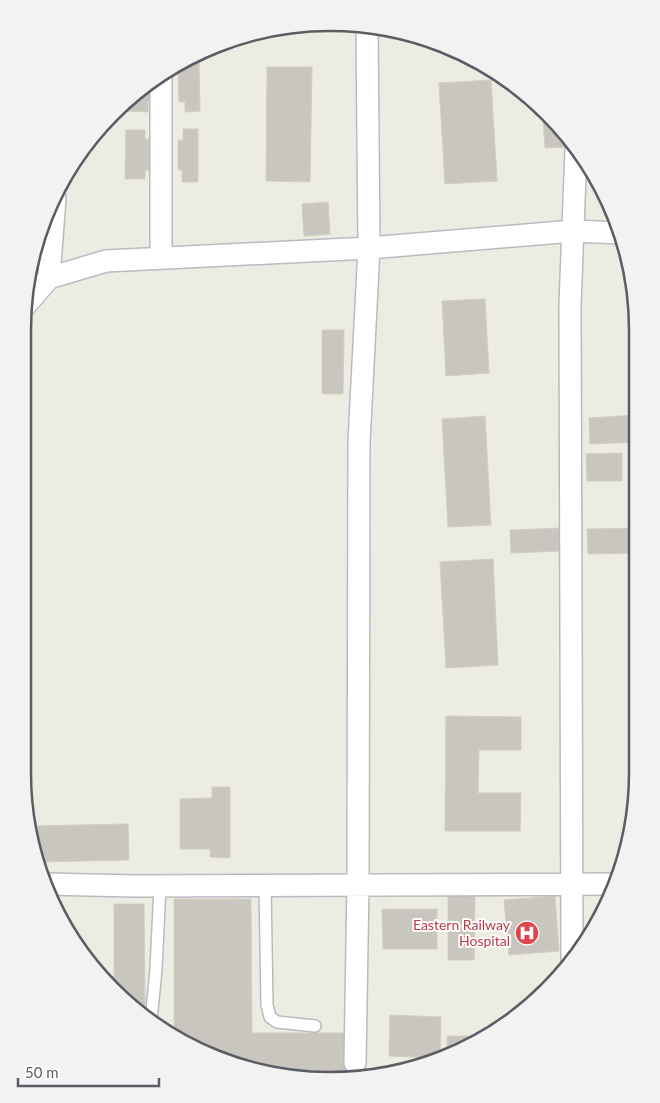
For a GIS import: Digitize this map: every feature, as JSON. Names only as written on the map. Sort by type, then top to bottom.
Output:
[{"type":"street","points":[[354,1063],[358,884],[359,442],[369,248],[367,34]]},
{"type":"street","points":[[161,84],[161,258]]},
{"type":"street","points":[[572,948],[570,305],[576,161]]},
{"type":"street","points":[[49,278],[54,217]]},
{"type":"street","points":[[33,297],[49,278],[106,260],[369,248],[573,231],[612,233]]},
{"type":"street","points":[[53,884],[160,886],[607,884]]},
{"type":"lane","points":[[265,885],[267,1005],[270,1017],[277,1022],[315,1026]]},
{"type":"lane","points":[[152,1013],[160,886]]},
{"type":"building","points":[[199,62],[200,111],[185,112],[185,102],[179,102],[178,73]]},
{"type":"building","points":[[267,67],[312,67],[310,182],[266,181]]},
{"type":"building","points":[[491,80],[497,181],[445,184],[439,83]]},
{"type":"building","points":[[153,90],[153,101],[148,101],[148,112],[127,111]]},
{"type":"building","points":[[543,121],[566,147],[545,148]]},
{"type":"building","points":[[183,129],[198,129],[198,182],[182,182],[182,170],[178,170],[178,140],[183,140]]},
{"type":"building","points":[[126,130],[145,130],[145,139],[149,139],[149,170],[145,170],[145,179],[125,179]]},
{"type":"building","points":[[328,202],[330,234],[304,236],[302,204]]},
{"type":"building","points":[[485,299],[489,373],[446,376],[442,301]]},
{"type":"building","points":[[322,330],[344,330],[343,394],[322,394]]},
{"type":"building","points":[[485,416],[491,525],[448,527],[442,419]]},
{"type":"building","points":[[629,416],[629,442],[590,444],[589,418]]},
{"type":"building","points":[[622,453],[622,481],[587,481],[586,454]]},
{"type":"building","points":[[562,528],[562,551],[511,553],[510,530]]},
{"type":"building","points":[[629,528],[629,553],[588,554],[587,529]]},
{"type":"building","points":[[493,559],[498,665],[446,668],[440,562]]},
{"type":"building","points":[[446,716],[521,717],[521,750],[479,750],[478,793],[521,793],[520,831],[445,831]]},
{"type":"building","points":[[212,787],[230,787],[230,858],[210,857],[210,849],[180,849],[180,799],[212,798]]},
{"type":"building","points":[[128,824],[129,860],[45,862],[36,826]]},
{"type":"building","points":[[448,895],[475,895],[474,960],[448,960]]},
{"type":"building","points":[[555,896],[559,951],[509,955],[504,900]]},
{"type":"building","points":[[174,899],[251,899],[252,1033],[349,1033],[350,1071],[310,1071],[253,1062],[216,1049],[174,1027]]},
{"type":"building","points":[[114,904],[144,904],[145,1007],[114,979]]},
{"type":"building","points":[[382,909],[437,909],[437,949],[383,949]]},
{"type":"building","points":[[390,1015],[441,1017],[440,1050],[422,1057],[389,1056]]},
{"type":"building","points":[[447,1036],[471,1036],[462,1041],[447,1048]]},
{"type":"place","name":"Eastern Railway Hospital","points":[[527,933]]}]
